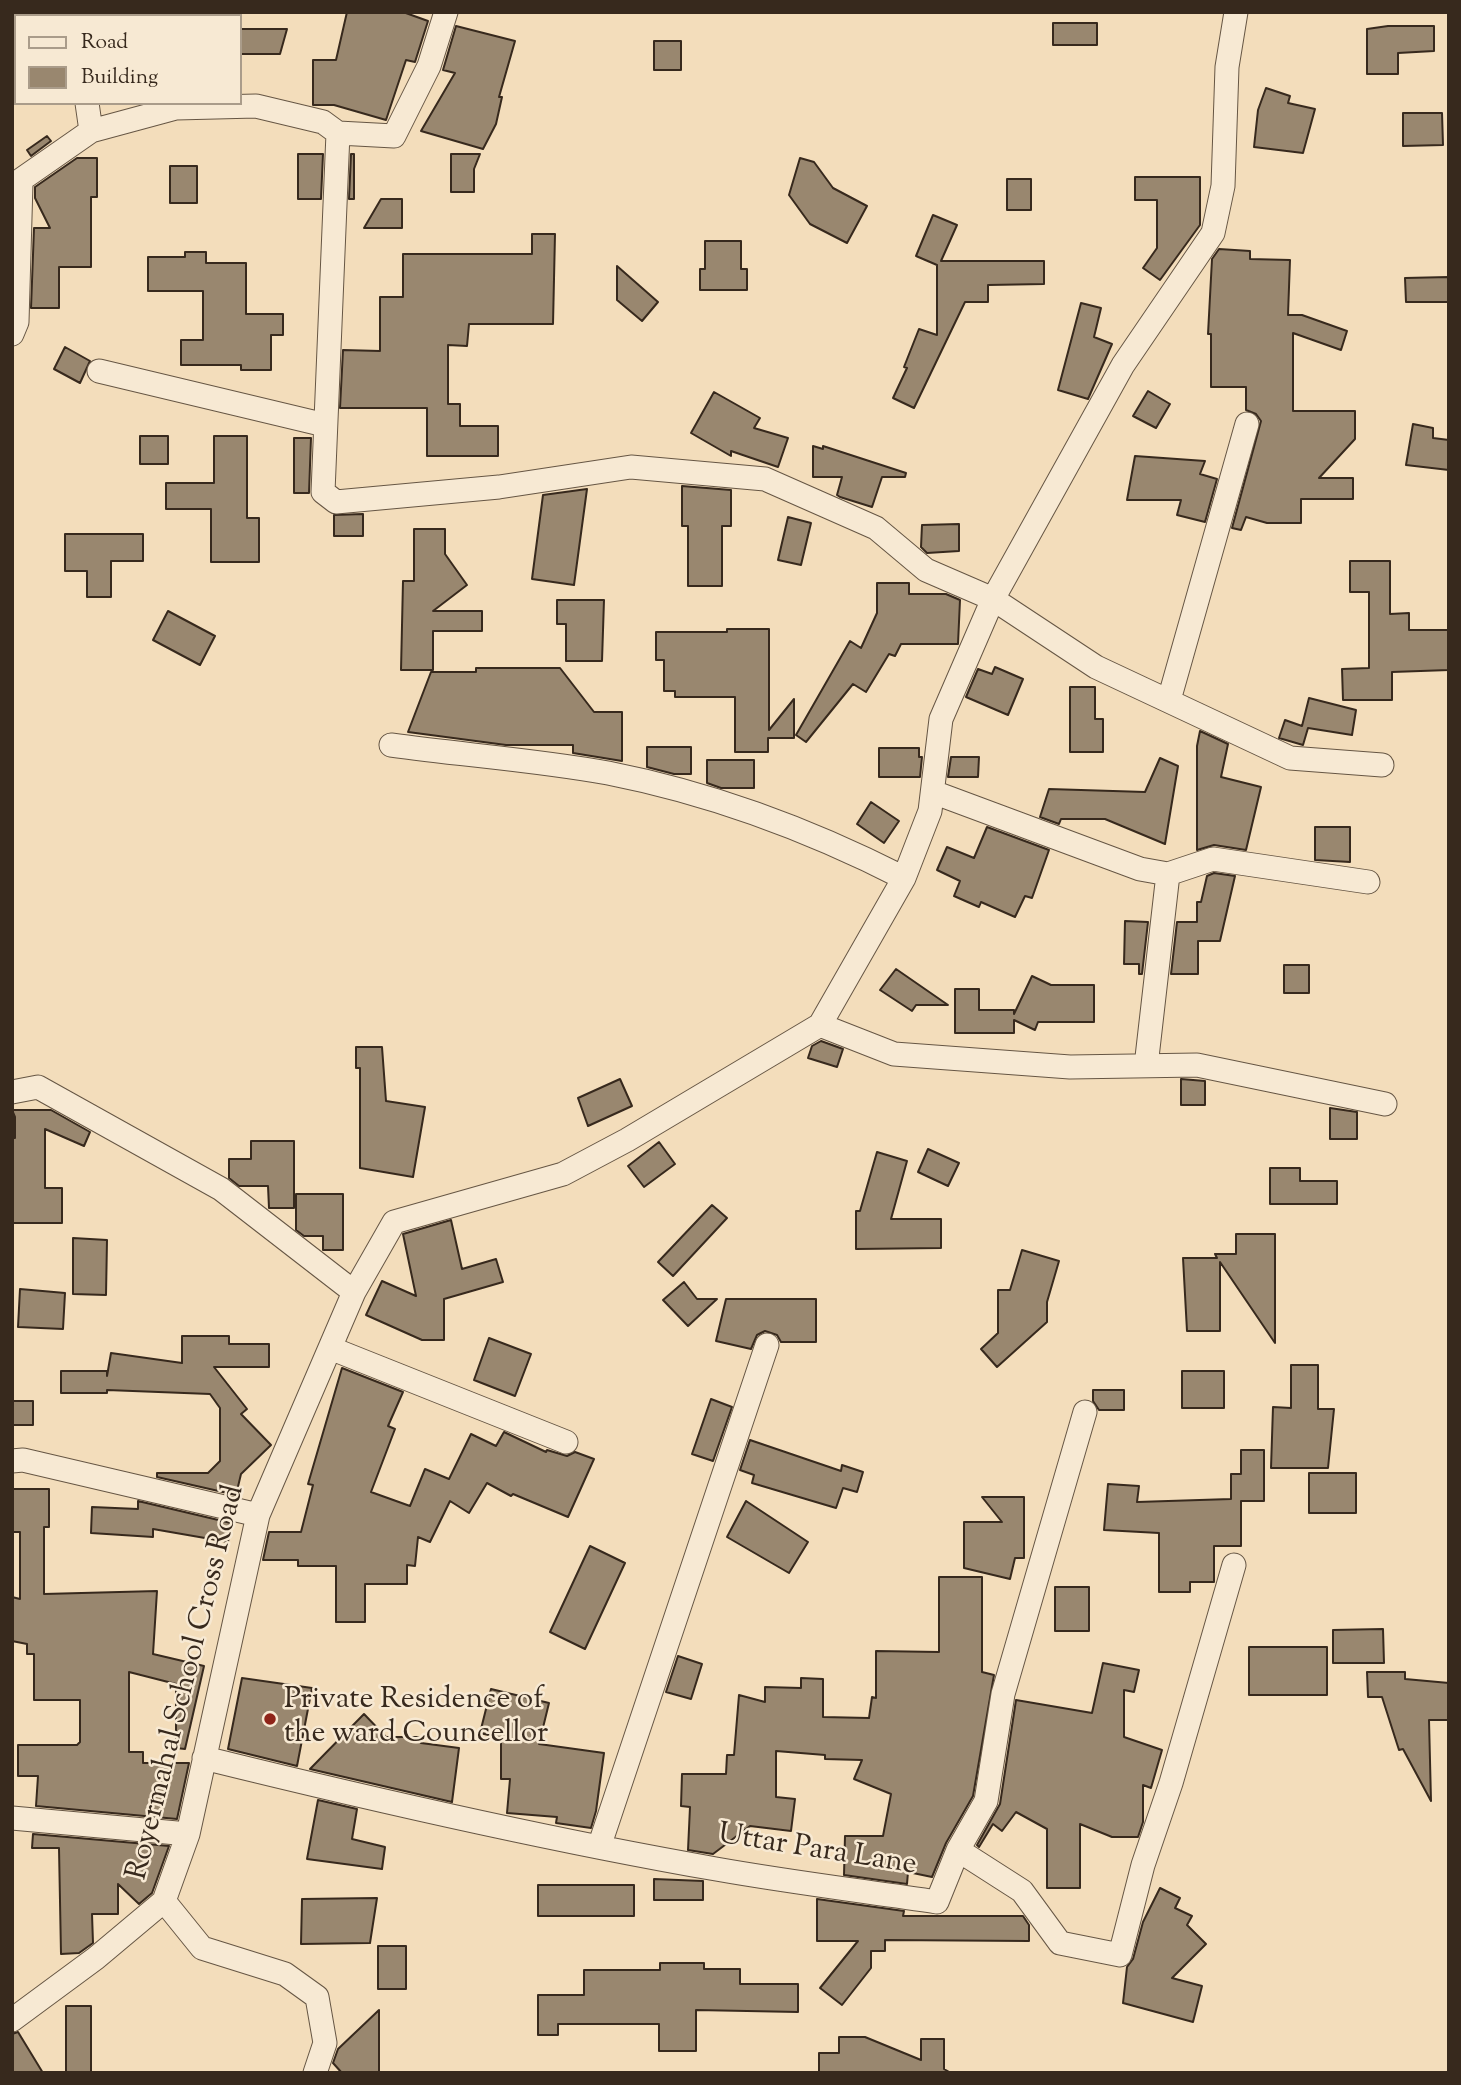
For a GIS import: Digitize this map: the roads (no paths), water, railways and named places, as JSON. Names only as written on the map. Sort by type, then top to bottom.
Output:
[{"type":"street","points":[[12,334],[17,322],[17,185],[91,131],[176,108],[257,106],[323,122],[338,134],[394,136],[429,66],[446,12]]},
{"type":"street","name":"Royermahal School Cross Road","points":[[12,2020],[96,1958],[164,1901],[188,1834],[258,1516],[354,1292],[394,1222],[563,1174],[627,1140],[820,1025],[904,878],[930,811],[940,719],[993,599],[1123,365],[1213,233],[1223,186],[1227,67],[1236,12]]},
{"type":"street","points":[[87,105],[91,131]]},
{"type":"street","points":[[338,134],[323,492],[336,502],[499,487],[631,467],[765,479],[876,528],[926,570],[993,599],[1096,667],[1290,758],[1382,765]]},
{"type":"street","points":[[99,371],[326,425]]},
{"type":"street","points":[[1169,700],[1247,424]]},
{"type":"street","points":[[391,745],[607,773],[703,795],[867,859],[904,878]]},
{"type":"street","points":[[933,792],[1140,869],[1168,874],[1213,859],[1368,882]]},
{"type":"street","points":[[1146,1066],[1168,874]]},
{"type":"street","points":[[820,1025],[894,1054],[1070,1067],[1197,1065],[1385,1104]]},
{"type":"street","points":[[12,1092],[38,1087],[221,1189],[354,1292]]},
{"type":"street","points":[[599,1847],[767,1345]]},
{"type":"street","points":[[330,1348],[566,1442]]},
{"type":"street","points":[[958,1850],[986,1801],[1003,1694],[1085,1412]]},
{"type":"street","points":[[12,1461],[23,1460],[258,1516]]},
{"type":"street","name":"Uttar Para Lane","points":[[204,1758],[401,1806],[599,1847],[718,1869],[937,1902],[958,1850],[1022,1891],[1060,1943],[1120,1955],[1143,1865],[1171,1783],[1234,1565]]},
{"type":"street","points":[[12,1818],[188,1834]]},
{"type":"street","points":[[164,1901],[202,1948],[285,1974],[317,1997],[325,2043],[315,2073]]},
{"type":"place","name":"Private Residence of the ward Councellor","points":[[270,1719]]}]
